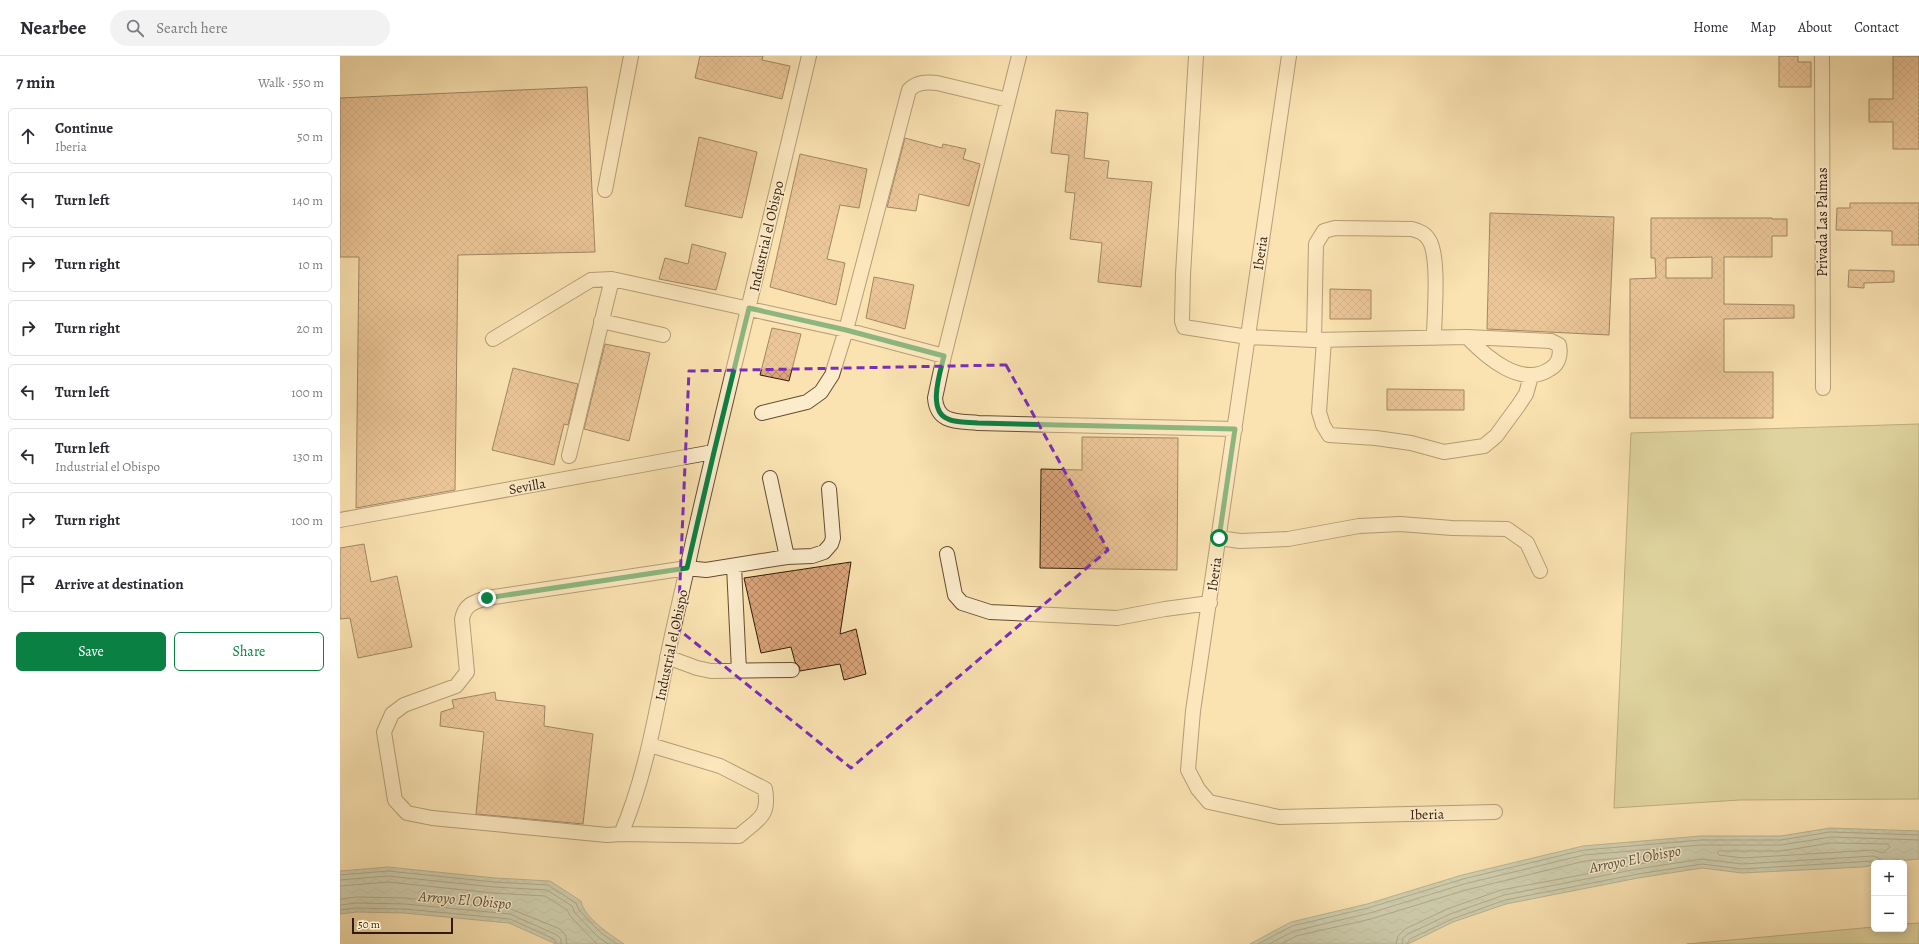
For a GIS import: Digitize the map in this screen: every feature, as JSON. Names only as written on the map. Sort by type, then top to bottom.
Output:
[{"type":"street","points":[[605,190],[631,56]]},
{"type":"street","name":"Industrial el Obispo","points":[[621,834],[627,821],[650,745],[667,657],[687,568],[809,56]]},
{"type":"street","points":[[1019,56],[944,356],[936,404],[940,413],[945,418],[951,420],[994,423],[1235,429]]},
{"type":"street","points":[[1196,56],[1183,274],[1182,322],[1184,328],[1248,337],[1319,340],[1468,337],[1551,341],[1558,345],[1560,351],[1553,368],[1543,374],[1531,376],[1519,374],[1489,357],[1468,337]]},
{"type":"street","name":"Iberia","points":[[1289,56],[1194,711],[1188,770],[1198,789],[1209,802],[1279,817],[1495,812]]},
{"type":"street","name":"Privada Las Palmas","points":[[1822,56],[1823,388]]},
{"type":"street","points":[[762,413],[807,402],[821,392],[832,375],[846,330],[909,90],[914,84],[926,82],[936,83],[1008,100]]},
{"type":"street","points":[[1434,338],[1435,263],[1432,246],[1429,239],[1419,231],[1412,229],[1335,228],[1324,231],[1316,244],[1319,340],[1319,412],[1322,425],[1330,435],[1376,438],[1411,443],[1444,452],[1484,446],[1496,436],[1518,406],[1526,394],[1531,376]]},
{"type":"street","points":[[569,456],[612,279]]},
{"type":"street","points":[[493,339],[591,280],[612,279],[846,330],[944,356]]},
{"type":"street","points":[[601,321],[662,335]]},
{"type":"street","name":"Sevilla","points":[[340,520],[714,452]]},
{"type":"street","points":[[770,478],[787,557]]},
{"type":"street","points":[[650,745],[720,766],[764,789],[767,803],[764,814],[739,836],[607,835],[432,818],[407,813],[395,800],[384,732],[392,714],[404,705],[456,686],[467,672],[462,619],[463,612],[471,603],[487,598],[687,568],[706,570],[787,557],[812,556],[828,549],[833,538],[834,528],[829,489]]},
{"type":"street","points":[[1219,538],[1240,541],[1288,539],[1359,526],[1400,524],[1452,528],[1507,529],[1527,543],[1540,571]]},
{"type":"street","points":[[947,554],[955,595],[962,603],[990,612],[1117,618],[1165,609],[1210,604]]},
{"type":"street","points":[[734,566],[739,671]]},
{"type":"street","points":[[667,657],[697,668],[711,671],[792,670]]},
{"type":"highlighted area","points":[[1006,365],[1108,550],[851,768],[678,629],[689,371]]},
{"type":"green space","points":[[1919,424],[1919,799],[1740,800],[1614,808],[1631,433]]},
{"type":"green space","points":[[1919,923],[1919,944],[1687,944],[1871,927],[1871,932],[1907,932],[1907,924]]},
{"type":"water","name":"Arroyo El Obispo","points":[[1830,828],[1919,831],[1919,859],[1871,860],[1871,866],[1863,867],[1742,873],[1702,868],[1638,878],[1506,904],[1453,922],[1408,944],[1250,944],[1291,922],[1367,904],[1462,875],[1583,846],[1701,836],[1781,836]]},
{"type":"water","name":"Arroyo El Obispo","points":[[388,867],[495,878],[550,881],[581,901],[587,914],[592,920],[624,944],[556,944],[509,923],[404,913],[357,912],[340,914],[340,871]]},
{"type":"building","points":[[700,56],[763,56],[762,60],[790,66],[782,99],[695,78]]},
{"type":"building","points":[[1779,56],[1798,56],[1798,62],[1811,62],[1811,87],[1779,87]]},
{"type":"building","points":[[1893,56],[1919,56],[1919,149],[1893,149],[1893,122],[1869,122],[1869,99],[1893,99]]},
{"type":"building","points":[[587,87],[595,252],[458,255],[455,490],[356,508],[359,257],[340,257],[340,98]]},
{"type":"building","points":[[1056,110],[1088,113],[1084,158],[1109,161],[1107,178],[1152,182],[1141,287],[1098,282],[1102,243],[1070,239],[1075,193],[1065,192],[1069,155],[1051,153]]},
{"type":"building","points":[[699,137],[757,152],[742,218],[685,206]]},
{"type":"building","points":[[905,138],[942,148],[943,144],[966,149],[963,159],[980,164],[969,206],[919,194],[916,211],[887,207]]},
{"type":"building","points":[[800,154],[867,169],[859,208],[840,205],[827,259],[845,263],[836,305],[770,287]]},
{"type":"building","points":[[1850,203],[1919,203],[1919,245],[1892,245],[1892,231],[1836,230],[1837,208],[1850,208]]},
{"type":"building","points":[[1490,213],[1614,217],[1609,335],[1487,329]]},
{"type":"building","points":[[1651,218],[1787,219],[1787,236],[1772,236],[1772,257],[1724,257],[1724,304],[1794,305],[1794,318],[1724,319],[1724,372],[1773,372],[1773,418],[1630,418],[1630,279],[1656,278],[1655,258],[1651,258]],"holes":[[[1712,257],[1712,278],[1666,278],[1666,258]]]},
{"type":"building","points":[[692,244],[726,253],[716,290],[659,279],[665,258],[688,264]]},
{"type":"building","points":[[1849,270],[1894,271],[1894,282],[1864,283],[1864,288],[1848,287]]},
{"type":"building","points":[[874,277],[914,285],[905,329],[866,318]]},
{"type":"building","points":[[1330,289],[1371,290],[1371,319],[1330,319]]},
{"type":"building","points":[[772,328],[801,334],[789,381],[760,375]]},
{"type":"building","points":[[605,344],[650,353],[629,441],[584,429]]},
{"type":"building","points":[[513,368],[578,384],[568,425],[564,424],[554,465],[492,450]]},
{"type":"building","points":[[1387,389],[1464,390],[1464,410],[1387,410]]},
{"type":"building","points":[[1082,437],[1178,438],[1177,570],[1040,568],[1041,469],[1082,470]]},
{"type":"building","points":[[364,544],[371,582],[397,576],[412,647],[358,658],[350,618],[340,619],[340,548]]},
{"type":"building","points":[[851,562],[840,634],[856,629],[866,674],[844,680],[840,664],[800,671],[799,666],[795,662],[791,647],[761,653],[744,578]]},
{"type":"building","points":[[495,692],[496,700],[545,706],[544,726],[593,734],[583,824],[476,814],[484,732],[440,726],[441,712],[454,708],[452,700]]},
{"type":"route","points":[[487,598],[687,568],[749,308],[846,330],[944,356],[936,404],[940,413],[945,418],[951,420],[978,423],[1214,430],[1235,429],[1219,538]]}]
